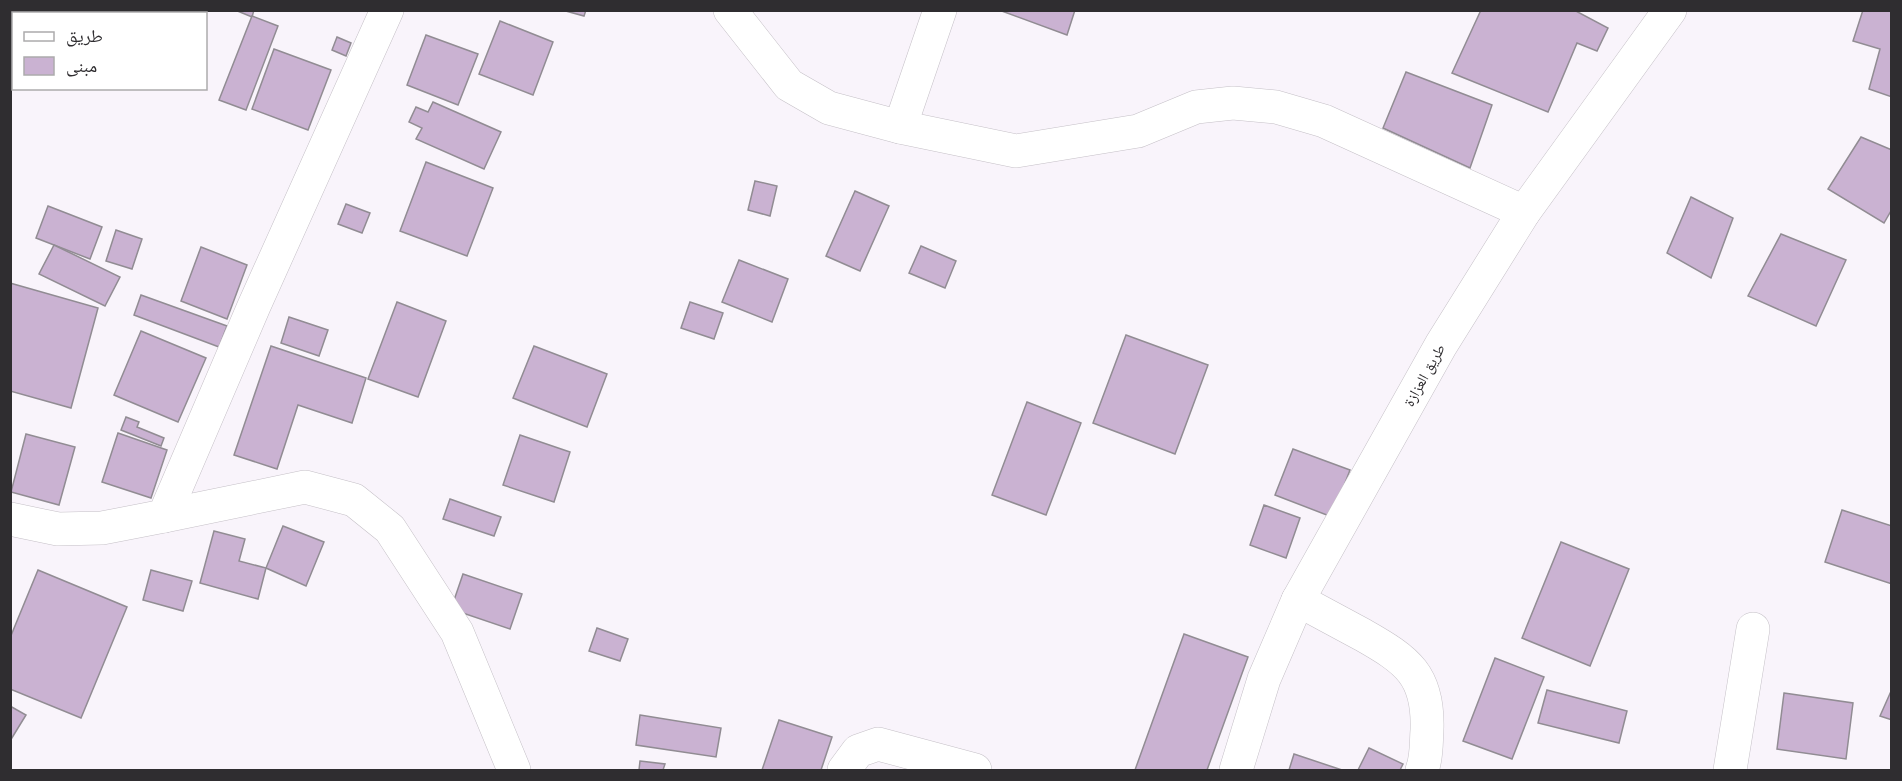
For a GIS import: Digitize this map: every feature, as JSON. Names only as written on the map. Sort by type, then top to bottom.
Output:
[{"type":"street","points":[[164,516],[254,306],[387,10]]},
{"type":"street","points":[[730,10],[789,85],[829,108],[900,127],[1016,151],[1138,131],[1196,107],[1233,103],[1276,107],[1324,121],[1524,212]]},
{"type":"street","points":[[900,127],[940,10]]},
{"type":"street","name":"طريق العزازة","points":[[1236,771],[1264,679],[1298,600],[1441,345],[1524,212],[1670,10]]},
{"type":"street","points":[[10,519],[58,529],[102,528],[305,487],[354,500],[390,529],[457,632],[514,771]]},
{"type":"street","points":[[1298,600],[1398,655],[1413,669],[1424,690],[1427,713],[1425,762],[1422,771]]},
{"type":"street","points":[[1730,771],[1753,629]]},
{"type":"street","points":[[844,771],[858,751],[878,744],[975,771]]},
{"type":"building","points":[[49,10],[82,10],[82,12],[48,12]]},
{"type":"building","points":[[90,10],[140,10],[140,12],[90,12]]},
{"type":"building","points":[[235,10],[254,10],[252,17]]},
{"type":"building","points":[[562,10],[586,10],[584,16]]},
{"type":"building","points":[[999,10],[1075,10],[1067,35]]},
{"type":"building","points":[[1481,10],[1574,10],[1608,28],[1597,51],[1577,43],[1548,112],[1452,73]]},
{"type":"building","points":[[1863,10],[1892,10],[1892,97],[1869,89],[1880,49],[1853,41]]},
{"type":"building","points":[[252,16],[278,26],[246,110],[219,100]]},
{"type":"building","points":[[500,21],[553,42],[533,95],[479,74]]},
{"type":"building","points":[[426,35],[478,54],[458,105],[407,85]]},
{"type":"building","points":[[337,37],[351,43],[346,56],[332,50]]},
{"type":"building","points":[[274,49],[331,70],[308,130],[252,109]]},
{"type":"building","points":[[1406,72],[1492,105],[1470,168],[1383,128]]},
{"type":"building","points":[[433,102],[501,132],[484,169],[416,139],[422,128],[409,122],[416,107],[428,112]]},
{"type":"building","points":[[1861,137],[1892,150],[1892,209],[1884,223],[1828,189]]},
{"type":"building","points":[[426,162],[493,188],[467,256],[400,231]]},
{"type":"building","points":[[755,181],[777,186],[770,216],[748,210]]},
{"type":"building","points":[[855,191],[889,206],[860,271],[826,256]]},
{"type":"building","points":[[1691,197],[1733,218],[1711,278],[1667,253]]},
{"type":"building","points":[[346,204],[370,213],[362,233],[338,224]]},
{"type":"building","points":[[48,206],[102,227],[90,259],[36,238]]},
{"type":"building","points":[[116,230],[142,239],[132,269],[106,261]]},
{"type":"building","points":[[1781,234],[1846,260],[1816,326],[1748,296]]},
{"type":"building","points":[[54,245],[120,277],[105,306],[39,274]]},
{"type":"building","points":[[921,246],[956,261],[945,288],[909,273]]},
{"type":"building","points":[[201,247],[247,265],[227,319],[181,301]]},
{"type":"building","points":[[739,260],[788,279],[772,322],[722,302]]},
{"type":"building","points":[[10,283],[98,308],[71,408],[10,391]]},
{"type":"building","points":[[141,295],[227,326],[219,347],[134,315]]},
{"type":"building","points":[[397,302],[446,321],[418,397],[368,379]]},
{"type":"building","points":[[690,302],[723,313],[714,339],[681,328]]},
{"type":"building","points":[[289,317],[328,330],[319,356],[281,343]]},
{"type":"building","points":[[141,331],[206,358],[178,422],[114,395]]},
{"type":"building","points":[[1126,335],[1208,365],[1175,454],[1093,423]]},
{"type":"building","points":[[271,346],[366,378],[352,423],[298,405],[277,469],[234,455]]},
{"type":"building","points":[[534,346],[607,374],[587,427],[513,398]]},
{"type":"building","points":[[1027,402],[1081,423],[1046,515],[992,495]]},
{"type":"building","points":[[126,417],[139,422],[137,427],[164,438],[161,446],[121,430]]},
{"type":"building","points":[[118,433],[167,450],[151,498],[102,482]]},
{"type":"building","points":[[26,434],[75,447],[59,505],[11,492]]},
{"type":"building","points":[[520,435],[570,452],[554,502],[503,485]]},
{"type":"building","points":[[1293,449],[1350,470],[1332,517],[1275,495]]},
{"type":"building","points":[[450,499],[501,517],[494,536],[443,519]]},
{"type":"building","points":[[1264,505],[1300,518],[1286,558],[1250,545]]},
{"type":"building","points":[[1842,510],[1892,526],[1892,584],[1825,562]]},
{"type":"building","points":[[283,526],[324,542],[306,586],[266,568]]},
{"type":"building","points":[[214,531],[245,539],[239,561],[266,568],[258,599],[200,583]]},
{"type":"building","points":[[1561,542],[1629,569],[1590,666],[1522,638]]},
{"type":"building","points":[[38,570],[127,607],[81,718],[10,689],[10,638]]},
{"type":"building","points":[[151,570],[192,581],[183,611],[143,600]]},
{"type":"building","points":[[463,574],[522,594],[510,629],[451,609]]},
{"type":"building","points":[[597,628],[628,639],[620,661],[589,651]]},
{"type":"building","points":[[1184,634],[1248,657],[1207,770],[1135,770]]},
{"type":"building","points":[[1495,658],[1544,677],[1512,759],[1463,741]]},
{"type":"building","points":[[1892,689],[1892,720],[1880,716]]},
{"type":"building","points":[[1547,690],[1627,711],[1619,743],[1538,723]]},
{"type":"building","points":[[1784,693],[1853,703],[1846,759],[1777,749]]},
{"type":"building","points":[[10,706],[26,715],[10,741]]},
{"type":"building","points":[[640,715],[721,728],[716,757],[636,745]]},
{"type":"building","points":[[779,720],[832,737],[821,770],[762,770]]},
{"type":"building","points":[[1369,748],[1403,764],[1400,770],[1358,770]]},
{"type":"building","points":[[1294,754],[1342,770],[1289,770]]},
{"type":"building","points":[[640,761],[665,764],[663,770],[639,770]]}]
